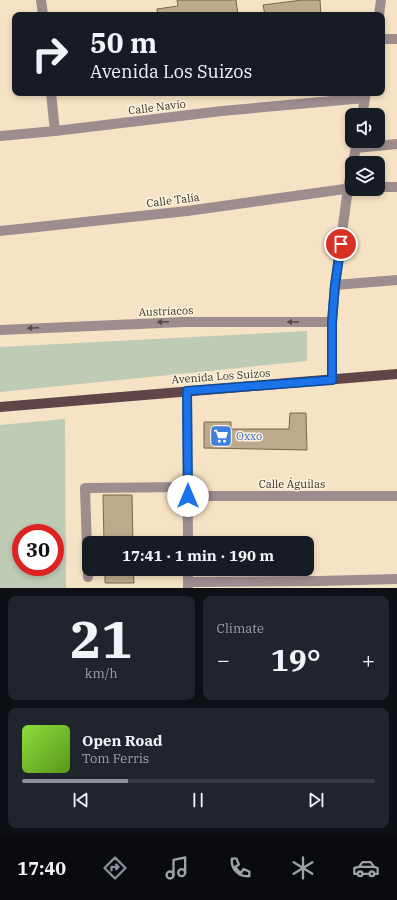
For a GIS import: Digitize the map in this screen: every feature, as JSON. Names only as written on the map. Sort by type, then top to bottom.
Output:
[{"type":"main road","name":"Avenida Los Suizos","points":[[0,407],[397,374]]},
{"type":"street","points":[[41,0],[43,12]]},
{"type":"street","points":[[379,12],[381,0]]},
{"type":"street","points":[[385,39],[397,39]]},
{"type":"street","points":[[51,96],[55,132]]},
{"type":"street","name":"Calle Navío","points":[[0,136],[55,132],[356,96]]},
{"type":"street","points":[[363,108],[365,96]]},
{"type":"street","points":[[385,144],[397,144]]},
{"type":"street","points":[[385,187],[397,186]]},
{"type":"street","name":"Calle Talía","points":[[0,232],[187,211],[345,189]]},
{"type":"street","points":[[332,380],[332,322],[335,285],[349,196]]},
{"type":"street","points":[[335,285],[397,280]]},
{"type":"street","name":"Austríacos","points":[[0,330],[184,322],[332,322]]},
{"type":"street","points":[[187,391],[188,536]]},
{"type":"street","name":"Calle Águilas","points":[[88,577],[85,488],[397,496]]},
{"type":"street","points":[[188,585],[397,579]]},
{"type":"green space","points":[[307,331],[307,361],[0,392],[0,347]]},
{"type":"green space","points":[[65,419],[66,588],[0,588],[0,425]]},
{"type":"building","points":[[177,0],[236,0],[238,12],[158,12],[157,9],[178,6]]},
{"type":"building","points":[[302,0],[320,0],[321,12],[264,12],[263,5]]},
{"type":"building","points":[[290,413],[306,413],[307,450],[204,448],[204,422],[231,422],[231,429],[289,429]]},
{"type":"building","points":[[103,495],[132,495],[133,536],[104,536]]},
{"type":"building","points":[[105,576],[134,576],[134,583],[105,583]]},
{"type":"place","name":"Oxxo","points":[[221,436]]},
{"type":"route","points":[[188,496],[187,391],[332,380],[332,322],[335,285],[341,244]]}]
